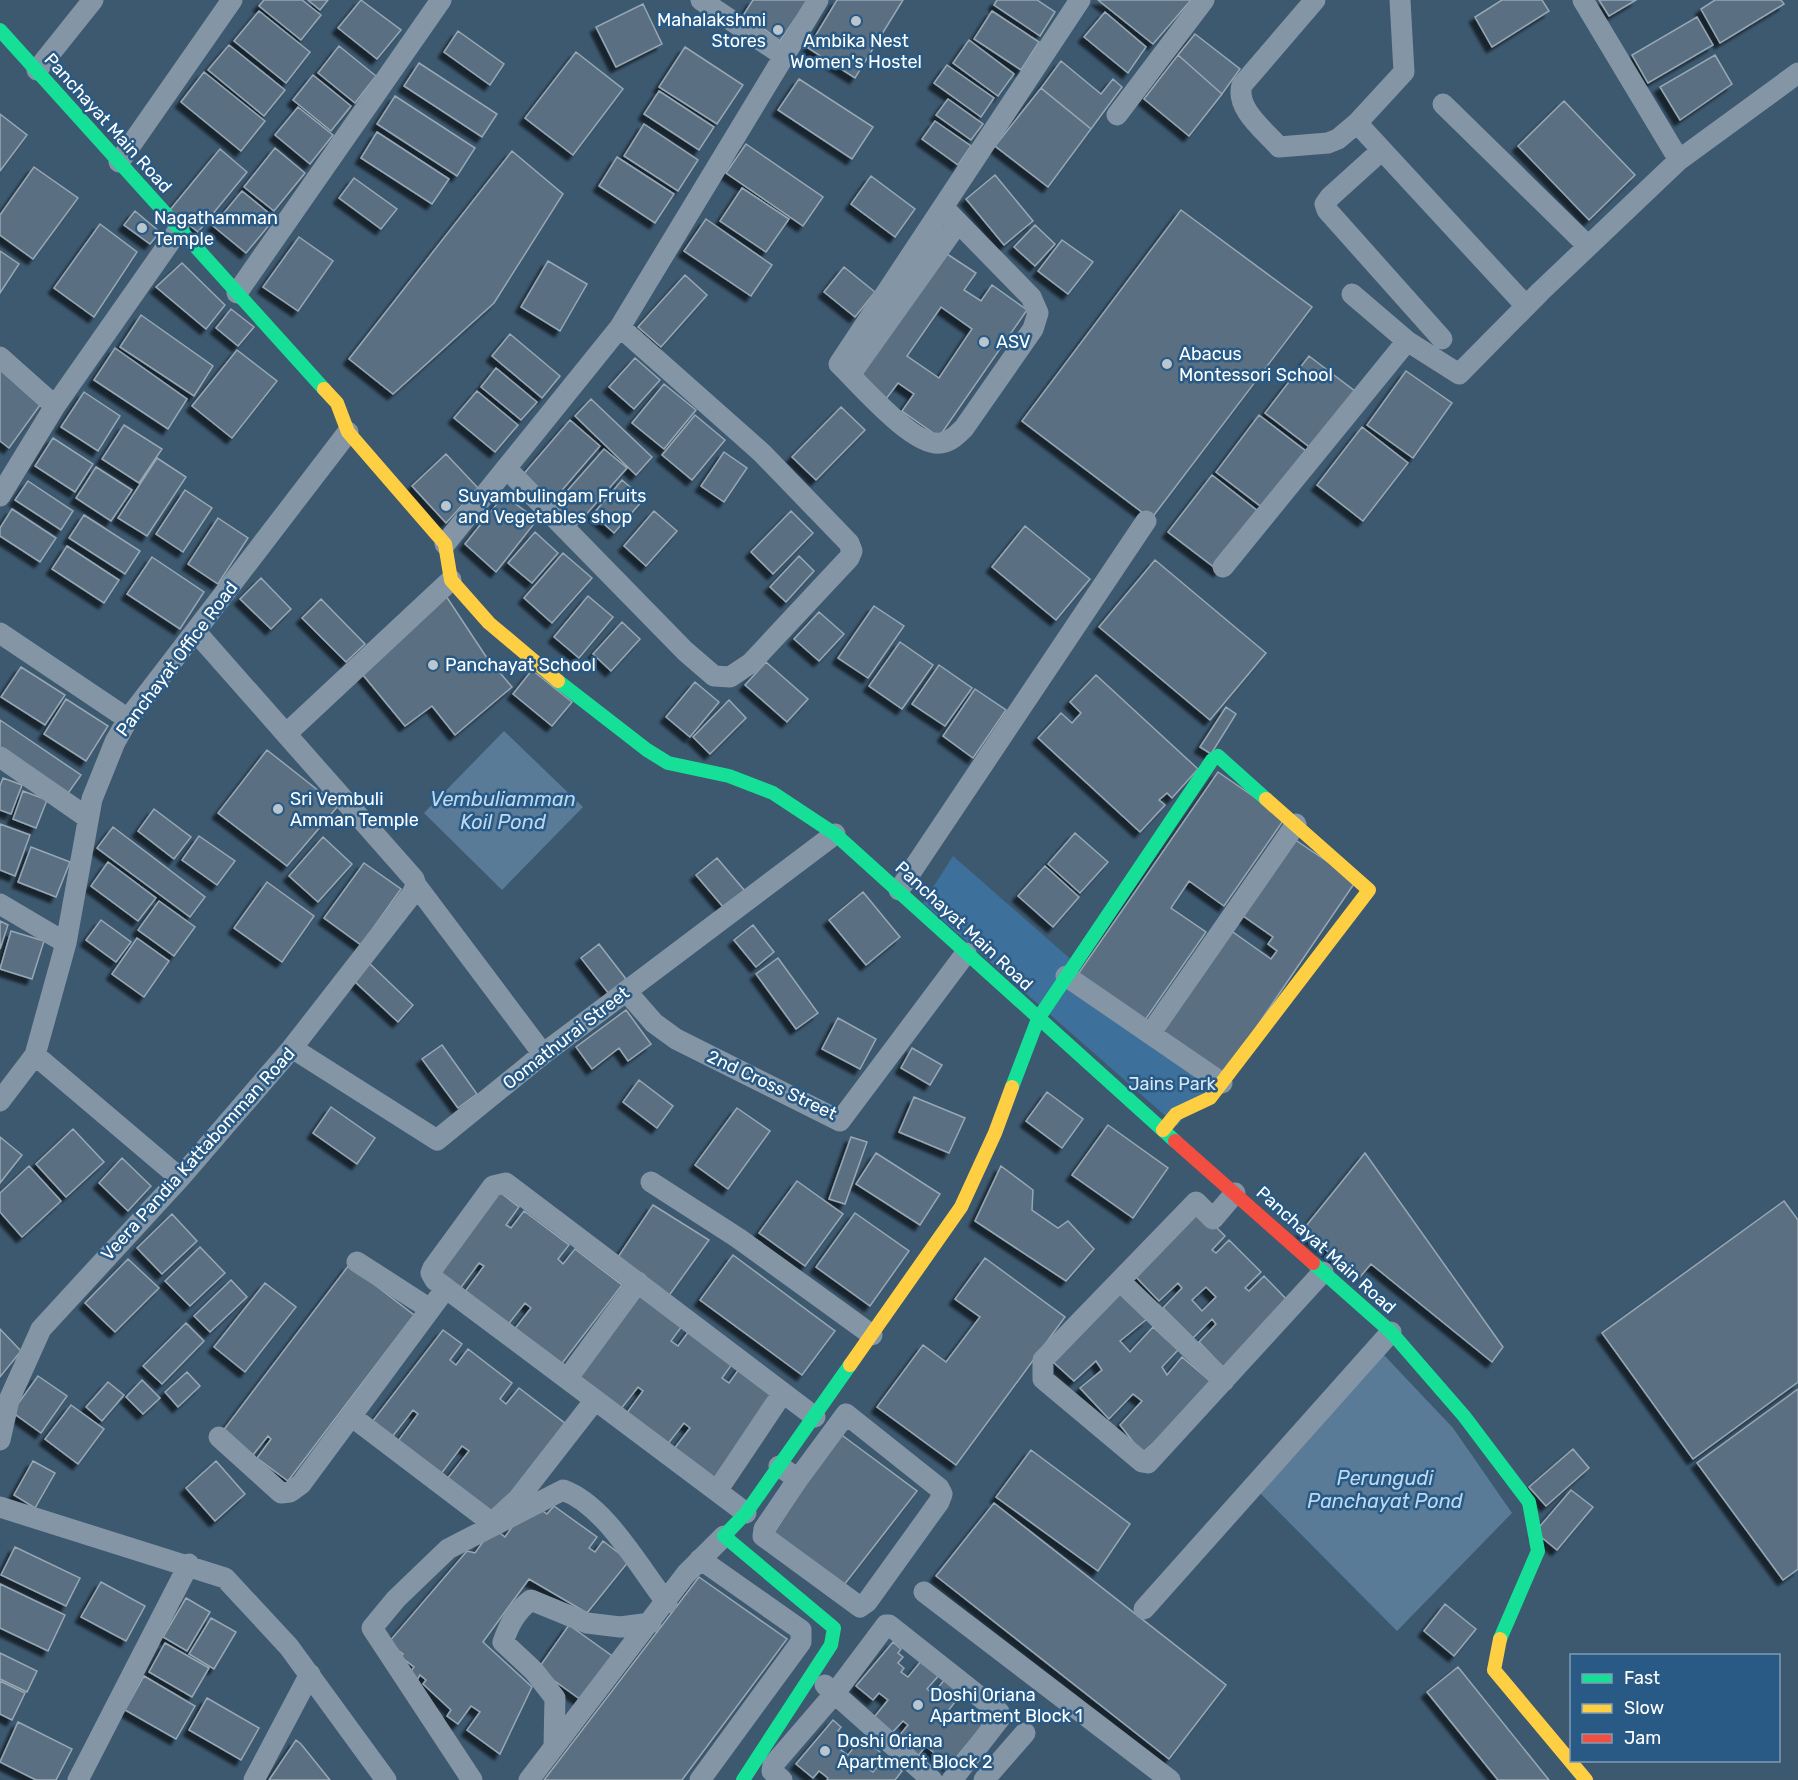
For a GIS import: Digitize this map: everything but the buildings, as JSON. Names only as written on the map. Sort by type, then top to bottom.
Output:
[{"type":"street","points":[[37,70],[93,0]]},
{"type":"street","points":[[119,162],[231,0]]},
{"type":"street","points":[[237,293],[441,0]]},
{"type":"street","points":[[701,0],[784,56]]},
{"type":"street","points":[[445,544],[620,327],[818,0]]},
{"type":"street","points":[[845,370],[943,207],[1080,0]]},
{"type":"street","points":[[1117,115],[1204,0]]},
{"type":"street","points":[[1315,0],[1242,85],[1240,102],[1279,147],[1328,143],[1338,139],[1357,123],[1404,72],[1400,0]]},
{"type":"street","points":[[1583,0],[1679,160]]},
{"type":"street","name":"Panchayat Main Road","points":[[0,30],[337,403],[348,432]]},
{"type":"street","points":[[1352,294],[1407,340],[1454,374],[1459,374],[1526,306],[1679,160],[1798,73]]},
{"type":"street","points":[[1443,104],[1588,246]]},
{"type":"street","points":[[1357,123],[1526,306]]},
{"type":"street","points":[[1382,150],[1325,204],[1327,210],[1442,339]]},
{"type":"street","points":[[845,370],[908,432],[938,444],[951,440],[964,428],[1033,329],[1038,313],[1031,297],[943,207]]},
{"type":"street","points":[[845,370],[958,223]]},
{"type":"street","points":[[0,496],[55,406],[180,229]]},
{"type":"street","points":[[506,468],[685,651],[714,676],[730,677],[751,663],[849,558],[852,551],[849,543],[762,453],[620,327]]},
{"type":"street","points":[[1223,567],[1407,340]]},
{"type":"street","points":[[0,357],[55,406]]},
{"type":"street","points":[[286,734],[451,580],[445,544],[348,432]]},
{"type":"street","name":"Panchayat Office Road","points":[[0,1101],[35,1055],[66,943],[92,799],[115,742],[128,719],[348,432]]},
{"type":"street","points":[[899,890],[1146,521]]},
{"type":"street","name":"Panchayat Main Road","points":[[451,580],[489,622],[559,682],[647,750],[668,763],[729,776],[773,793],[835,834],[1038,1019],[1391,1332],[1464,1416],[1529,1502],[1538,1551],[1500,1639],[1494,1671],[1570,1761]]},
{"type":"street","points":[[196,632],[415,882],[543,1054]]},
{"type":"street","points":[[0,633],[128,719]]},
{"type":"street","points":[[529,1780],[700,1559],[747,1511],[961,1208],[995,1133],[1038,1019],[1212,760],[1218,756],[1230,764],[1369,890],[1210,1098],[1176,1114],[1163,1130]]},
{"type":"street","points":[[0,757],[88,818]]},
{"type":"street","points":[[1150,1034],[1296,824]]},
{"type":"street","name":"Oomathurai Street","points":[[292,1048],[437,1140],[543,1054],[835,834]]},
{"type":"street","name":"Veera Pandia Kattabomman Road","points":[[0,1440],[5,1396],[41,1329],[180,1178],[292,1048],[404,904],[415,882]]},
{"type":"street","points":[[0,904],[66,943]]},
{"type":"street","name":"2nd Cross Street","points":[[626,991],[654,1023],[676,1039],[840,1120],[966,953]]},
{"type":"street","points":[[1066,976],[1221,1083]]},
{"type":"street","points":[[35,1055],[180,1178]]},
{"type":"street","points":[[651,1182],[738,1238],[872,1335]]},
{"type":"street","points":[[747,1511],[446,1288],[431,1274],[433,1268],[498,1183],[506,1183],[814,1417]]},
{"type":"street","points":[[1235,1193],[1213,1219],[1196,1202],[1043,1360],[1043,1379],[1142,1462],[1148,1463],[1323,1272]]},
{"type":"street","points":[[357,1262],[430,1309]]},
{"type":"street","points":[[1120,1281],[1224,1381]]},
{"type":"street","points":[[567,1379],[638,1282]]},
{"type":"street","points":[[219,1437],[281,1493],[291,1492],[301,1484],[446,1288]]},
{"type":"street","points":[[1144,1609],[1391,1332]]},
{"type":"street","points":[[717,1491],[782,1394]]},
{"type":"street","points":[[351,1416],[492,1523],[518,1499],[595,1400]]},
{"type":"street","points":[[846,1414],[939,1488],[942,1494],[939,1502],[867,1602],[860,1607],[763,1536],[764,1529],[798,1479],[846,1414]]},
{"type":"street","points":[[779,1466],[798,1479]]},
{"type":"street","points":[[472,1780],[372,1628],[396,1599],[448,1549],[563,1490],[577,1495],[598,1510],[667,1603]]},
{"type":"street","points":[[0,1507],[189,1564],[225,1578],[289,1647],[386,1780]]},
{"type":"street","points":[[724,1536],[834,1628],[831,1645],[743,1780]]},
{"type":"street","points":[[700,1559],[801,1630],[801,1642],[700,1780]]},
{"type":"street","points":[[78,1780],[189,1564]]},
{"type":"street","points":[[924,1593],[1170,1780]]},
{"type":"street","points":[[554,1746],[555,1698],[534,1671],[503,1642],[520,1608],[531,1600],[587,1623],[620,1627],[651,1623]]},
{"type":"street","points":[[782,1780],[772,1771],[773,1765],[836,1693],[886,1625],[893,1627],[999,1712],[1000,1718],[952,1780]]},
{"type":"street","points":[[254,1780],[310,1674]]},
{"type":"street","points":[[813,1674],[932,1780]]},
{"type":"street","points":[[984,1780],[1025,1733]]},
{"type":"street","name":"Panchayat Main Road","points":[[1571,1762],[1586,1780]]},
{"type":"green space","name":"Jains Park","points":[[953,856],[1212,1083],[1177,1126],[923,903]]},
{"type":"water","name":"Vembuliamman Koil Pond","points":[[504,731],[583,807],[502,890],[424,813]]},
{"type":"water","name":"Perungudi Panchayat Pond","points":[[1382,1353],[1453,1428],[1512,1513],[1397,1631],[1260,1493]]},
{"type":"traffic: fast","points":[[0,30],[324,389]]},
{"type":"traffic: fast","points":[[558,681],[647,750],[668,763],[729,776],[773,793],[835,834],[1175,1141]]},
{"type":"traffic: fast","points":[[1012,1087],[1038,1019],[1212,760],[1218,756],[1266,799]]},
{"type":"traffic: fast","points":[[1313,1263],[1391,1332],[1464,1416],[1529,1502],[1538,1551],[1500,1639]]},
{"type":"traffic: fast","points":[[743,1780],[831,1645],[834,1628],[724,1536],[746,1513],[850,1365]]},
{"type":"traffic: slow","points":[[324,389],[337,403],[348,432],[445,544],[451,580],[489,623],[558,681]]},
{"type":"traffic: slow","points":[[1163,1130],[1176,1114],[1210,1098],[1369,890],[1266,799]]},
{"type":"traffic: slow","points":[[850,1365],[961,1207],[995,1133],[1012,1087]]},
{"type":"traffic: slow","points":[[1500,1639],[1494,1670],[1570,1761]]},
{"type":"traffic: slow","points":[[1571,1762],[1586,1780]]},
{"type":"traffic: jam","points":[[1175,1141],[1313,1263]]},
{"type":"place","name":"Ambika Nest Women's Hostel","points":[[856,21]]},
{"type":"place","name":"Mahalakshmi Stores","points":[[778,30]]},
{"type":"place","name":"Nagathamman Temple","points":[[142,228]]},
{"type":"place","name":"ASV","points":[[984,342]]},
{"type":"place","name":"Abacus Montessori School","points":[[1167,364]]},
{"type":"place","name":"Suyambulingam Fruits and Vegetables shop","points":[[446,506]]},
{"type":"place","name":"Panchayat School","points":[[433,665]]},
{"type":"place","name":"Sri Vembuli Amman Temple","points":[[278,809]]},
{"type":"place","name":"Doshi Oriana Apartment Block 1","points":[[918,1705]]},
{"type":"place","name":"Doshi Oriana Apartment Block 2","points":[[825,1751]]}]
